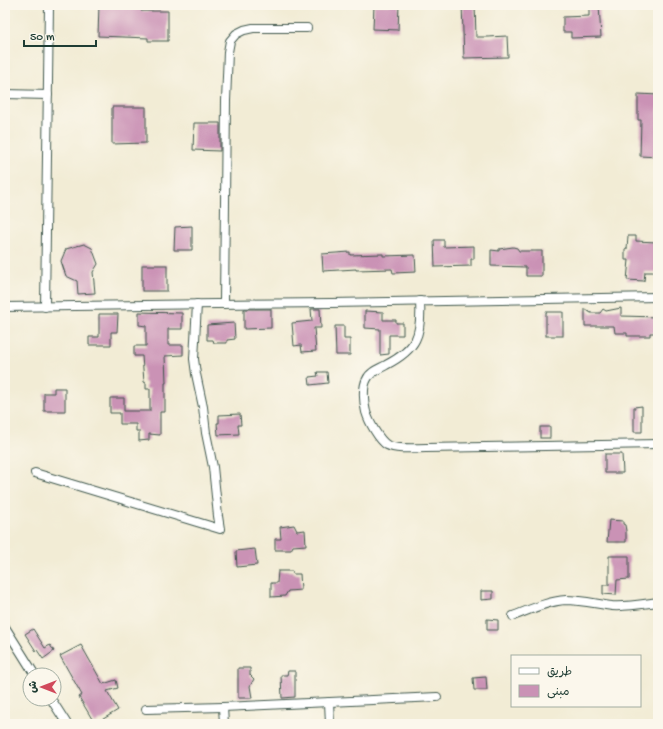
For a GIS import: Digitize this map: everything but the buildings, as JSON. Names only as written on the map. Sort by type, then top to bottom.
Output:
[{"type":"street","points":[[45,307],[49,5]]},
{"type":"street","points":[[224,304],[226,109],[228,52],[230,41],[236,34],[253,28],[307,28]]},
{"type":"street","points":[[5,94],[48,96]]},
{"type":"street","points":[[5,308],[658,297]]},
{"type":"street","points":[[420,301],[420,322],[418,335],[409,349],[401,357],[371,374],[366,380],[364,393],[366,412],[378,436],[386,445],[403,448],[426,448],[658,444]]},
{"type":"street","points":[[35,473],[220,529],[213,467],[194,359],[197,304]]},
{"type":"street","points":[[513,616],[556,601],[566,600],[614,606],[628,606],[658,602]]},
{"type":"street","points":[[5,627],[30,667]]},
{"type":"street","points":[[146,709],[437,697]]},
{"type":"street","points":[[329,702],[330,724]]},
{"type":"street","points":[[56,707],[66,724]]},
{"type":"street","points":[[223,707],[224,724]]}]
